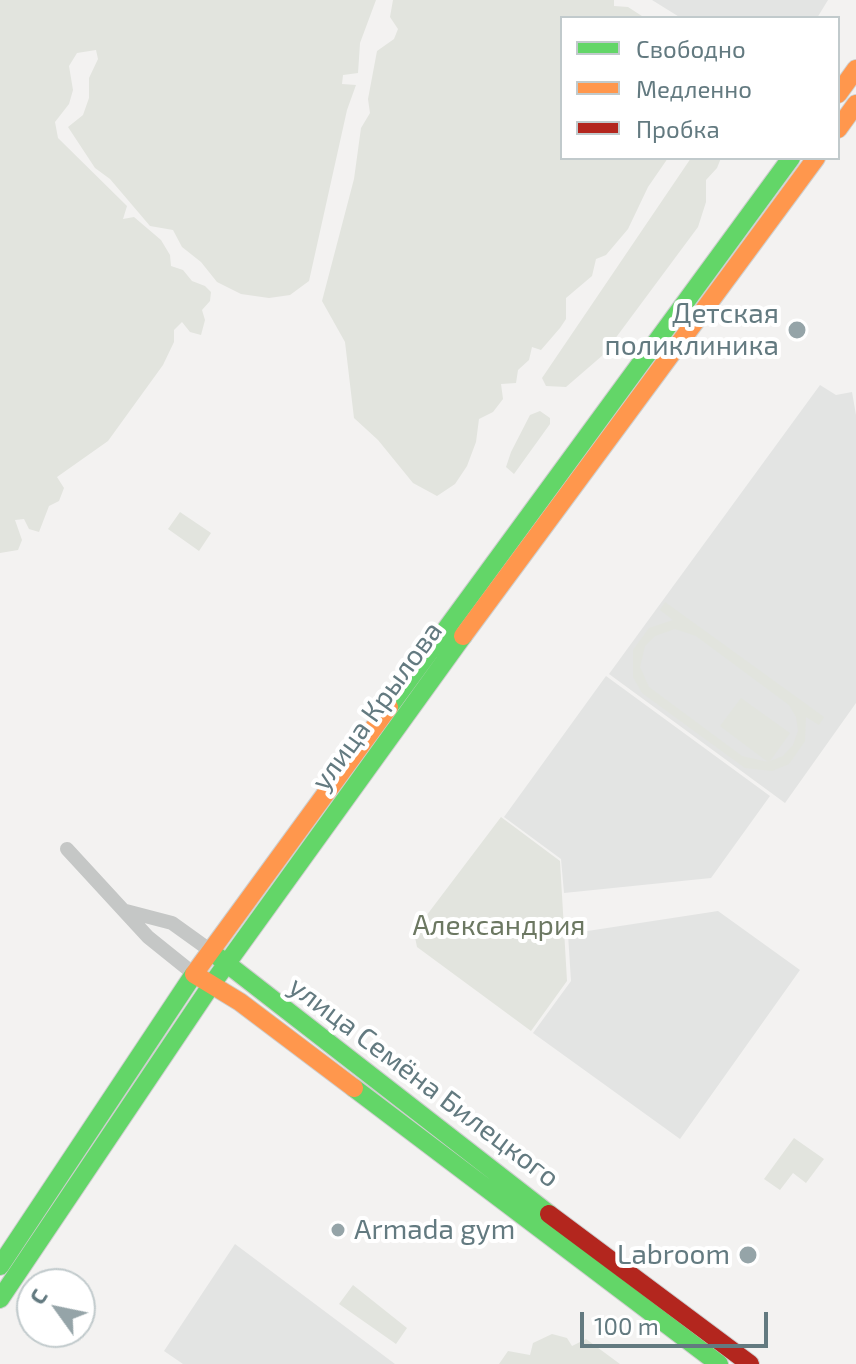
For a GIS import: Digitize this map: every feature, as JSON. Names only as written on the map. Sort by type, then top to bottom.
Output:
[{"type":"main road","points":[[840,91],[856,69]]},
{"type":"main road","points":[[840,126],[856,104]]},
{"type":"main road","name":"улица Крылова","points":[[0,1266],[194,974],[790,160]]},
{"type":"main road","name":"улица Крылова","points":[[0,1299],[226,963],[815,160]]},
{"type":"main road","name":"улица Семёна Билецкого","points":[[211,951],[478,1160],[750,1364]]},
{"type":"main road","name":"улица Семёна Билецкого","points":[[194,974],[212,984],[719,1364]]},
{"type":"street","points":[[67,849],[177,964],[194,974]]},
{"type":"street","name":"улица Семёна Билецкого","points":[[123,909],[172,923],[211,951]]},
{"type":"shaded area","points":[[652,0],[828,0],[818,16],[678,16]]},
{"type":"shaded area","points":[[820,385],[836,395],[852,392],[856,415],[856,703],[785,803],[609,674]]},
{"type":"shaded area","points":[[606,676],[770,796],[711,878],[564,893],[561,859],[504,817]]},
{"type":"shaded area","points":[[718,911],[800,970],[680,1139],[533,1033],[571,981],[568,934]]},
{"type":"shaded area","points":[[235,1244],[395,1364],[183,1364],[164,1351]]},
{"type":"green space","points":[[0,0],[376,0],[360,43],[358,73],[343,75],[342,84],[356,85],[347,110],[309,281],[290,295],[269,298],[241,294],[217,282],[201,262],[182,247],[173,230],[150,226],[110,179],[95,168],[68,127],[83,115],[89,98],[89,78],[98,59],[96,50],[77,53],[69,66],[73,90],[69,104],[55,122],[58,138],[127,206],[123,219],[134,217],[161,240],[170,255],[171,266],[183,270],[192,281],[205,286],[211,292],[210,301],[202,310],[205,320],[201,335],[190,332],[182,322],[174,330],[174,342],[163,365],[108,441],[57,477],[64,488],[59,501],[49,506],[39,532],[29,529],[24,519],[15,520],[22,540],[18,550],[0,553]]},
{"type":"green space","points":[[393,0],[614,0],[614,6],[628,7],[642,16],[560,16],[560,160],[667,160],[648,187],[628,229],[606,255],[596,259],[592,276],[566,298],[566,319],[560,328],[541,350],[532,347],[529,360],[518,370],[516,383],[501,384],[503,399],[493,412],[479,419],[476,442],[467,466],[455,484],[437,496],[413,483],[378,440],[354,418],[345,342],[322,301],[354,179],[361,128],[370,113],[368,99],[377,51],[394,39],[398,29],[390,17]]},
{"type":"green space","points":[[690,160],[720,160],[706,180],[706,202],[698,227],[603,355],[566,387],[546,386],[542,378]]},
{"type":"green space","points":[[540,411],[550,418],[550,424],[514,474],[506,467],[511,452],[530,415]]},
{"type":"green space","points":[[180,512],[211,533],[199,551],[168,529]]},
{"type":"green space","points":[[665,602],[824,717],[819,725],[806,717],[805,741],[789,764],[772,771],[745,768],[642,693],[633,677],[633,650],[649,628],[673,620],[660,610]],"holes":[[[675,629],[696,636],[789,705],[796,717],[798,731],[793,745],[783,756],[770,761],[790,733],[741,698],[720,726],[768,762],[742,756],[649,687],[640,667],[645,646],[655,636]]]},
{"type":"green space","name":"Александрия","points":[[501,817],[560,861],[567,981],[531,1031],[417,947],[414,932]]},
{"type":"green space","points":[[794,1138],[824,1159],[806,1183],[793,1173],[780,1190],[764,1179]]},
{"type":"green space","points":[[353,1285],[407,1328],[396,1344],[339,1304]]},
{"type":"green space","points":[[552,1334],[567,1338],[572,1346],[586,1339],[620,1364],[499,1364],[508,1351],[530,1355],[533,1343]]},
{"type":"traffic: fast","points":[[389,707],[790,160]]},
{"type":"traffic: fast","points":[[212,984],[463,636]]},
{"type":"traffic: fast","points":[[217,956],[549,1214]]},
{"type":"traffic: fast","points":[[0,1266],[194,974]]},
{"type":"traffic: fast","points":[[0,1299],[212,984]]},
{"type":"traffic: fast","points":[[354,1088],[719,1364]]},
{"type":"traffic: slow","points":[[840,91],[856,69]]},
{"type":"traffic: slow","points":[[840,126],[856,104]]},
{"type":"traffic: slow","points":[[463,636],[815,160]]},
{"type":"traffic: slow","points":[[354,1088],[240,1002],[194,974],[389,707]]},
{"type":"traffic: jam","points":[[549,1214],[750,1364]]},
{"type":"place","name":"Детская поликлиника","points":[[797,330]]},
{"type":"place","name":"Armada gym","points":[[338,1230]]},
{"type":"place","name":"Labroom","points":[[748,1255]]}]
